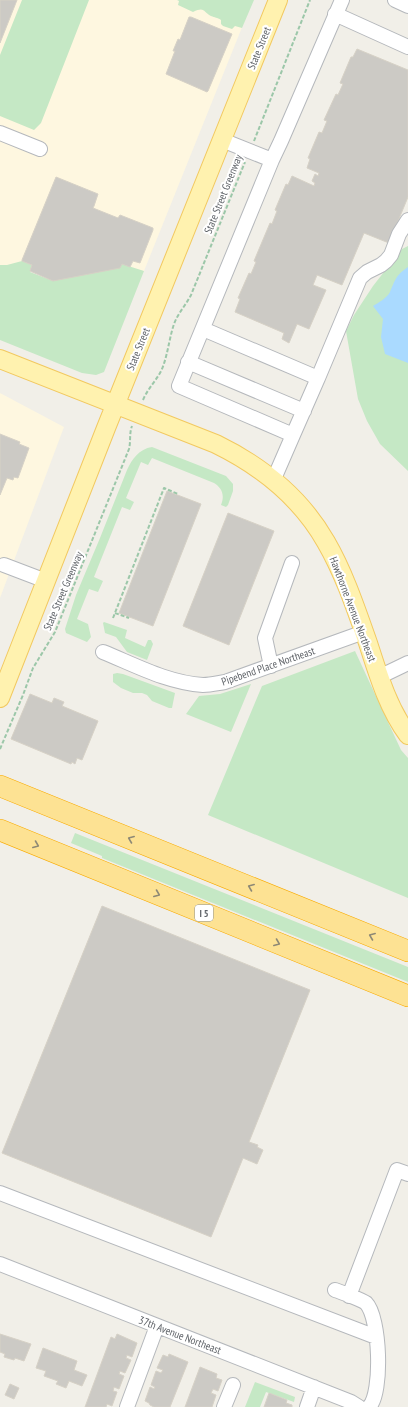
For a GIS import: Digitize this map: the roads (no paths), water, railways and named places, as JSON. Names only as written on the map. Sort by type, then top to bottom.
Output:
[{"type":"highway","points":[[8,789],[408,951]]},
{"type":"highway","name":"I 5","points":[[0,830],[408,996]]},
{"type":"main road","name":"State Street","points":[[0,698],[115,405],[278,0]]},
{"type":"main road","name":"Hawthorne Avenue Northeast","points":[[0,359],[216,444],[248,462],[280,486],[307,514],[326,541],[340,569],[379,677],[394,712],[408,735]]},
{"type":"street","points":[[293,435],[179,386],[272,160],[342,0]]},
{"type":"street","points":[[394,0],[408,6]]},
{"type":"street","points":[[335,14],[408,47]]},
{"type":"street","points":[[0,133],[40,149]]},
{"type":"street","points":[[222,140],[272,160]]},
{"type":"street","points":[[273,481],[360,278],[367,272],[381,266],[391,255],[408,220]]},
{"type":"street","points":[[203,329],[318,378]]},
{"type":"street","points":[[188,362],[304,411]]},
{"type":"street","points":[[271,666],[265,638],[292,563]]},
{"type":"street","points":[[4,565],[46,581]]},
{"type":"street","name":"Pipebend Place Northeast","points":[[103,652],[166,678],[189,684],[206,685],[225,682],[364,632]]},
{"type":"street","points":[[379,677],[408,663]]},
{"type":"street","points":[[349,1296],[397,1170],[408,1174]]},
{"type":"street","points":[[0,1193],[376,1337]]},
{"type":"street","name":"37th Avenue Northeast","points":[[0,1264],[314,1387],[351,1402],[359,1407]]},
{"type":"street","points":[[335,1290],[366,1303],[374,1319],[378,1356],[376,1392],[369,1407]]},
{"type":"street","points":[[129,1406],[157,1326]]},
{"type":"street","points":[[224,1407],[233,1385]]},
{"type":"street","points":[[306,1407],[314,1387]]},
{"type":"water","points":[[408,267],[408,363],[385,354],[381,337],[383,319],[373,306],[387,296],[398,275]]}]
